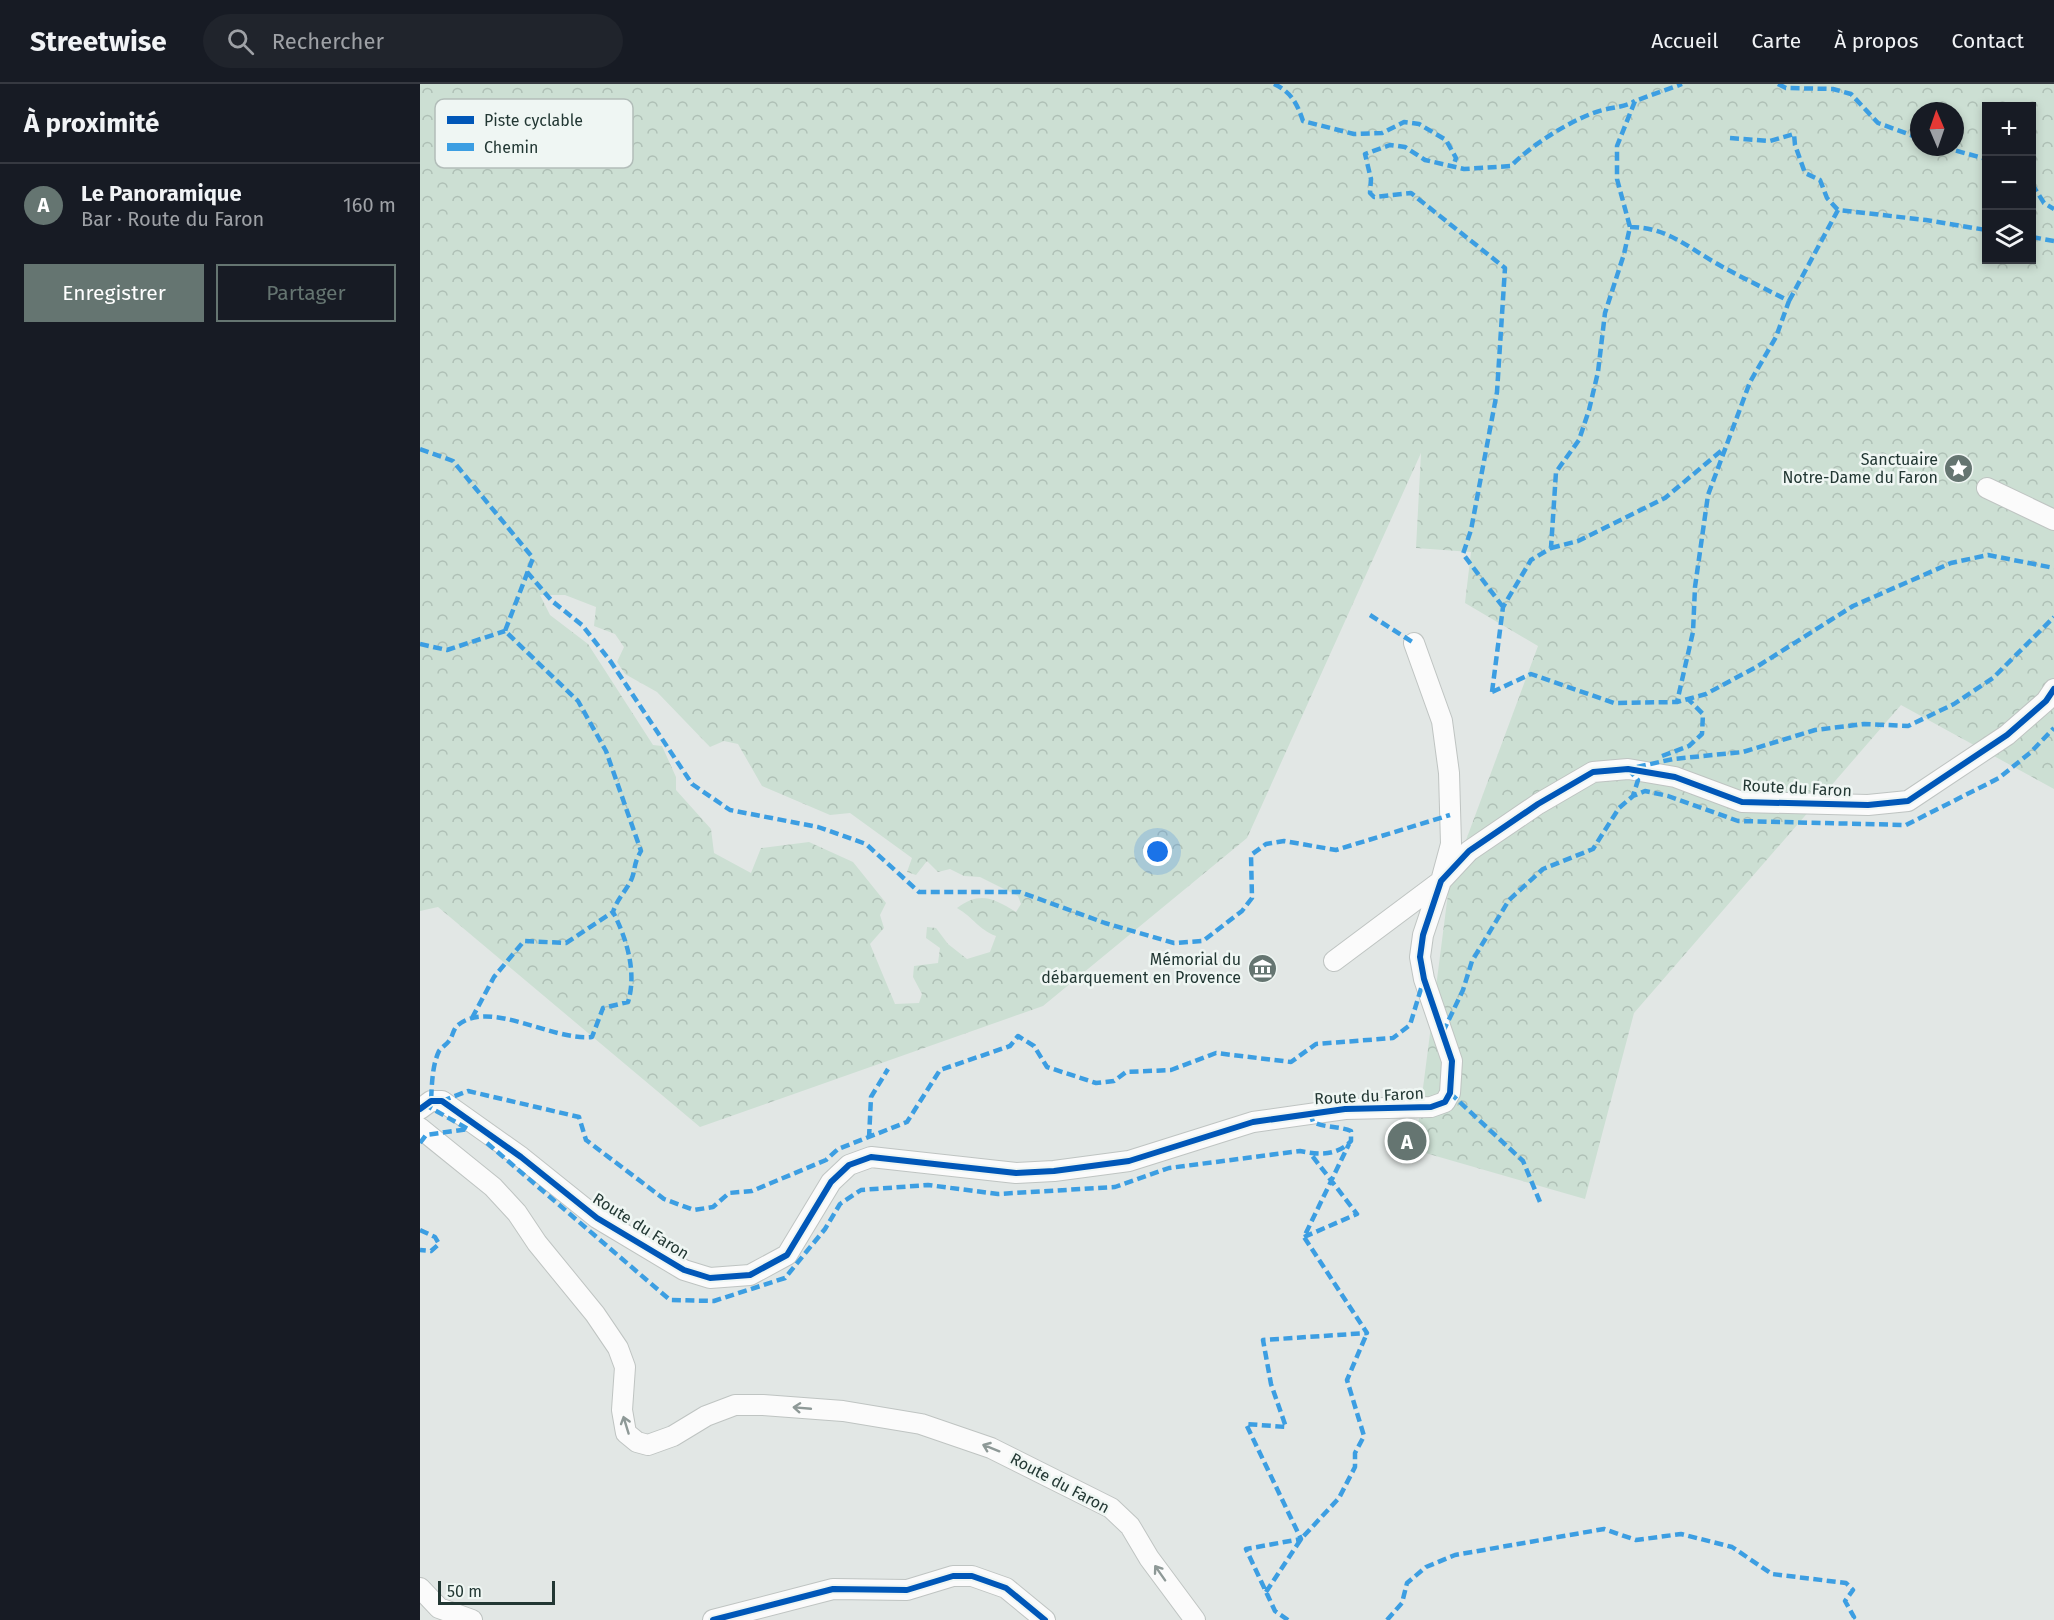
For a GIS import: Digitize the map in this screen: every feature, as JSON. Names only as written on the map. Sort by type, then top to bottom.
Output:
[{"type":"street","points":[[1987,488],[2054,520]]},
{"type":"street","points":[[1334,961],[1441,881],[1451,844],[1447,763],[1442,721],[1414,643]]},
{"type":"street","name":"Route du Faron","points":[[420,1109],[431,1101],[442,1101],[504,1144],[597,1218],[684,1270],[710,1278],[750,1275],[787,1255],[831,1182],[849,1165],[871,1157],[1016,1173],[1054,1171],[1129,1161],[1253,1122],[1345,1109],[1431,1107],[1444,1102],[1450,1094],[1452,1083],[1452,1061],[1433,1010],[1420,957],[1423,935],[1441,881],[1469,851],[1538,804],[1593,772],[1628,769],[1675,777],[1742,802],[1868,805],[1908,801],[2007,735],[2046,701],[2054,689]]},
{"type":"street","name":"Route du Faron","points":[[420,1128],[493,1187],[517,1213],[601,1323],[618,1348],[625,1367],[622,1410],[626,1432],[638,1442],[648,1445],[673,1436],[706,1416],[735,1405],[843,1411],[921,1424],[991,1448],[1111,1508],[1130,1526],[1149,1558],[1195,1620]]},
{"type":"street","points":[[713,1620],[833,1589],[908,1590],[953,1576],[979,1578],[1006,1588],[1045,1620]]},
{"type":"street","points":[[420,1588],[439,1608],[472,1620]]},
{"type":"green space","points":[[420,84],[2054,84],[2054,789],[1901,705],[1634,1013],[1585,1199],[1415,1150],[1449,886],[1538,646],[1465,603],[1471,552],[1416,548],[1421,453],[1247,838],[1043,1006],[700,1127],[438,907],[420,911]],"holes":[[[540,595],[565,595],[596,607],[594,626],[615,634],[624,647],[617,662],[625,674],[657,692],[710,747],[724,741],[738,744],[762,786],[830,815],[850,813],[912,858],[907,872],[916,875],[927,861],[938,872],[950,869],[964,876],[980,877],[1018,896],[1021,904],[1016,912],[986,898],[973,899],[957,908],[996,936],[990,952],[967,959],[948,944],[936,928],[927,927],[926,938],[940,948],[938,963],[914,966],[913,977],[922,994],[919,1003],[895,1004],[870,944],[884,928],[880,915],[886,903],[853,862],[809,842],[761,848],[751,873],[714,853],[711,829],[676,790],[676,777],[662,746],[653,745],[588,644],[550,615]]]},
{"type":"marked path","points":[[1274,84],[1293,99],[1303,121],[1354,134],[1382,133],[1404,122],[1419,124],[1446,140],[1456,158],[1453,167]]},
{"type":"marked path","points":[[1492,692],[1503,607],[1531,560],[1551,548],[1556,472],[1579,440],[1598,372],[1605,313],[1630,227],[1617,179],[1617,146],[1635,101],[1682,84]]},
{"type":"marked path","points":[[1778,84],[1786,88],[1833,89],[1851,94],[1878,123],[1910,135]]},
{"type":"marked path","points":[[1503,607],[1463,554],[1471,530],[1497,392],[1505,268],[1411,193],[1374,197],[1370,193],[1371,179],[1365,154],[1390,145],[1405,147],[1425,160],[1464,169],[1511,166],[1530,149],[1567,125],[1603,110],[1624,106],[1635,101]]},
{"type":"marked path","points":[[1730,138],[1770,141],[1794,134],[1795,145],[1805,173],[1820,180],[1827,198],[1838,210]]},
{"type":"marked path","points":[[1964,153],[1982,158]]},
{"type":"marked path","points":[[2036,190],[2044,203],[2054,209]]},
{"type":"marked path","points":[[1789,301],[1838,210],[1982,229]]},
{"type":"marked path","points":[[1630,227],[1654,230],[1674,238],[1723,267],[1789,301],[1776,337],[1750,382],[1708,495],[1695,587],[1693,632],[1677,702]]},
{"type":"marked path","points":[[2036,238],[2054,241]]},
{"type":"marked path","points":[[420,449],[453,461],[533,558],[505,631],[578,701],[606,751],[641,851],[632,878],[613,912],[623,933],[629,956],[631,991],[628,1002],[603,1008],[592,1037],[576,1037],[504,1018],[487,1016],[472,1018],[458,1025],[448,1042],[439,1051],[433,1075],[431,1101]]},
{"type":"marked path","points":[[1551,548],[1578,541],[1665,498],[1721,451]]},
{"type":"marked path","points":[[1492,692],[1531,674],[1614,703],[1677,702],[1706,694],[1758,666],[1853,606],[1951,563],[1988,555],[2054,568]]},
{"type":"marked path","points":[[527,572],[552,601],[582,625],[611,662],[692,784],[730,810],[818,827],[866,844],[919,892],[1020,892],[1105,923],[1174,943],[1203,941],[1242,911],[1252,898],[1251,855],[1266,844],[1284,841],[1336,850],[1450,815]]},
{"type":"marked path","points":[[1370,615],[1414,643]]},
{"type":"marked path","points":[[1637,767],[1673,759],[1743,752],[1815,730],[1864,724],[1908,726],[1954,704],[1993,678],[2054,617]]},
{"type":"marked path","points":[[420,644],[447,650],[505,631]]},
{"type":"marked path","points":[[1662,756],[1689,746],[1702,734],[1703,714],[1687,698]]},
{"type":"marked path","points":[[1443,1032],[1463,990],[1472,961],[1509,900],[1543,869],[1593,849],[1619,808],[1633,796],[1645,791],[1668,796],[1738,821],[1906,825],[1999,778],[2031,752],[2054,728]]},
{"type":"marked path","points":[[1628,769],[1638,780],[1633,796]]},
{"type":"marked path","points":[[472,1018],[494,977],[524,941],[566,943],[613,912]]},
{"type":"marked path","points":[[442,1101],[468,1091],[579,1117],[586,1140],[664,1199],[694,1210],[713,1207],[729,1193],[752,1191],[826,1160],[838,1149],[907,1122],[940,1070],[1010,1046],[1018,1036],[1034,1046],[1047,1067],[1096,1083],[1114,1081],[1126,1072],[1171,1070],[1216,1053],[1291,1062],[1316,1044],[1393,1038],[1410,1025],[1423,982]]},
{"type":"marked path","points":[[869,1138],[871,1097],[888,1069]]},
{"type":"marked path","points":[[1450,1093],[1523,1161],[1540,1202]]},
{"type":"marked path","points":[[424,1104],[468,1129]]},
{"type":"marked path","points":[[487,1143],[670,1300],[714,1301],[785,1278],[825,1229],[840,1204],[861,1190],[928,1185],[998,1194],[1115,1187],[1169,1168],[1300,1151],[1334,1152],[1351,1141],[1351,1131],[1313,1122],[1310,1113]]},
{"type":"marked path","points":[[420,1143],[426,1135],[468,1129]]},
{"type":"marked path","points":[[1288,1620],[1275,1611],[1246,1549],[1301,1539],[1246,1424],[1286,1427],[1271,1384],[1263,1340],[1367,1333],[1304,1237],[1349,1144]]},
{"type":"marked path","points":[[1304,1237],[1357,1214],[1310,1153]]},
{"type":"marked path","points":[[420,1230],[435,1237],[439,1244],[431,1251],[420,1250]]},
{"type":"marked path","points":[[1266,1592],[1301,1539],[1339,1498],[1355,1467],[1355,1453],[1364,1436],[1347,1380],[1367,1333]]},
{"type":"marked path","points":[[1387,1620],[1402,1603],[1407,1583],[1426,1567],[1455,1555],[1604,1529],[1636,1540],[1681,1534],[1732,1547],[1772,1574],[1846,1583],[1853,1590],[1845,1601],[1854,1617],[1849,1620]]},
{"type":"cycle path","points":[[420,1109],[431,1101],[442,1101],[521,1157],[597,1218],[684,1270],[710,1278],[750,1275],[787,1255],[831,1182],[849,1165],[871,1157],[1016,1173],[1054,1171],[1129,1161],[1253,1122],[1345,1109],[1431,1107],[1445,1102],[1450,1093],[1452,1061],[1424,979],[1420,957],[1423,935],[1441,881],[1469,851],[1538,804],[1593,772],[1628,769],[1675,777],[1742,802],[1868,805],[1908,801],[2007,735],[2046,701],[2054,689]]},
{"type":"cycle path","points":[[713,1620],[833,1589],[907,1590],[953,1576],[972,1576],[1006,1588],[1045,1620]]},
{"type":"place","name":"Sanctuaire Notre-Dame du Faron","points":[[1959,468]]},
{"type":"place","name":"Mémorial du débarquement en Provence","points":[[1262,968]]},
{"type":"place","name":"Le Panoramique","points":[[1407,1141]]}]
